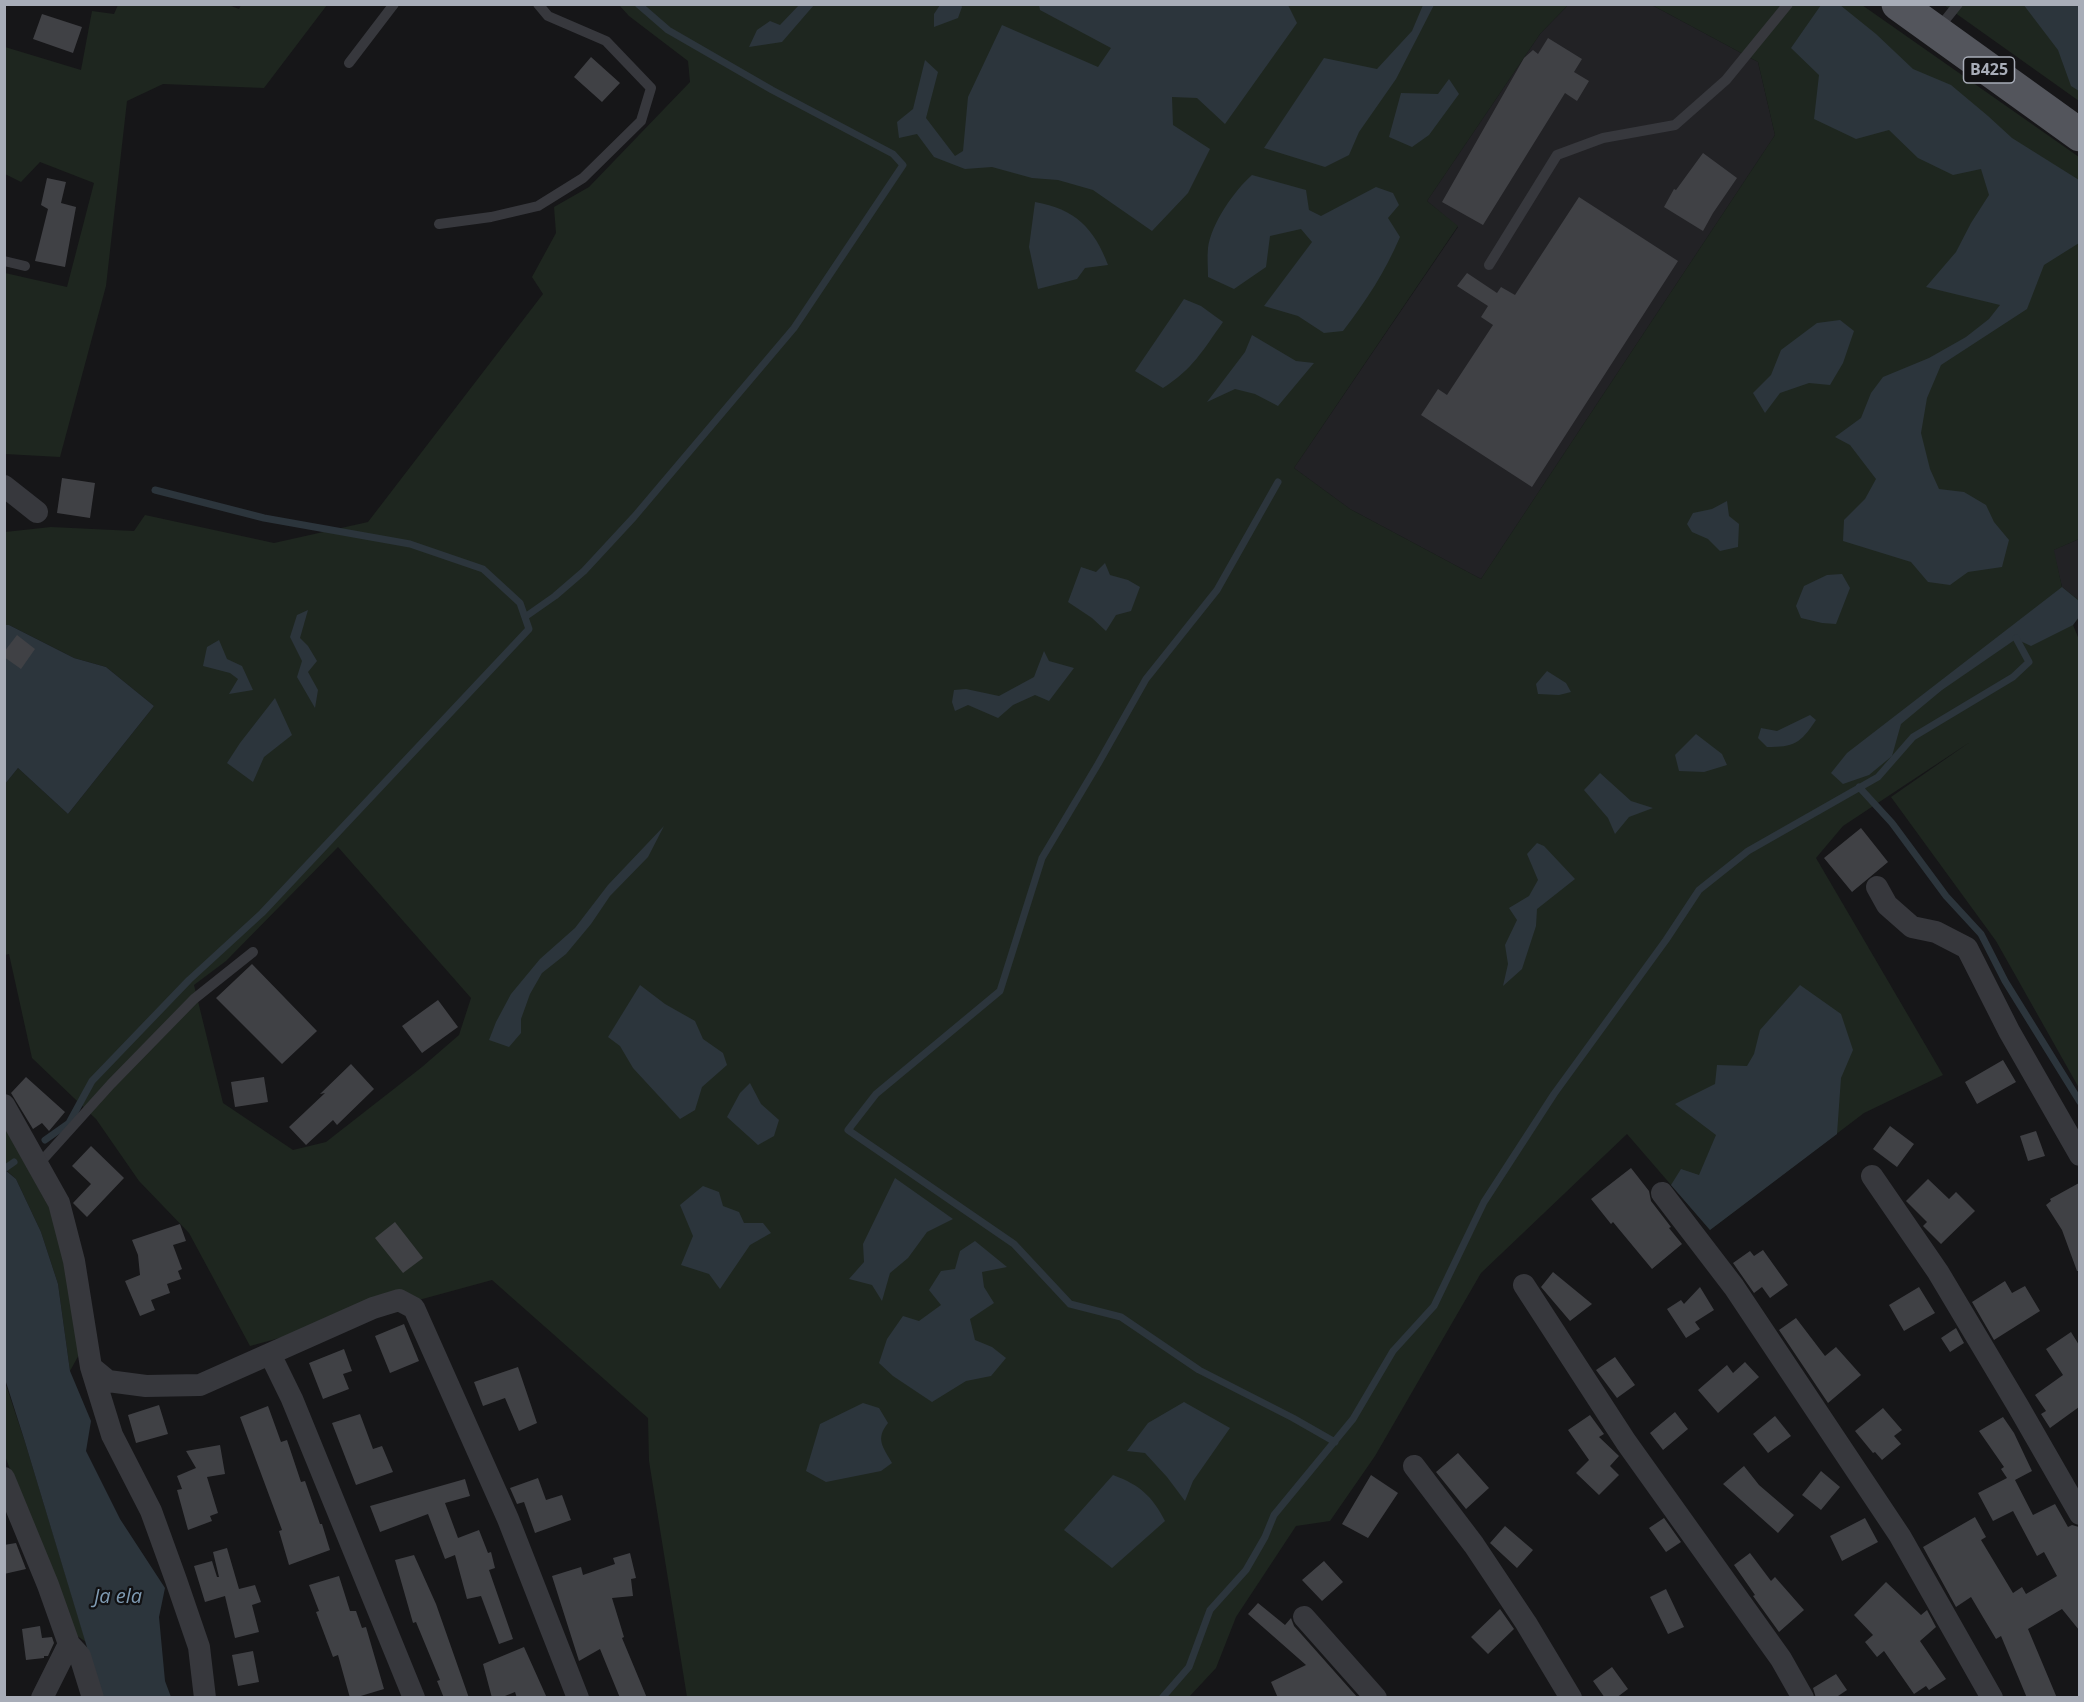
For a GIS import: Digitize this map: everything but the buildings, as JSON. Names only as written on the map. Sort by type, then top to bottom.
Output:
[{"type":"main road","name":"B425","points":[[1898,4],[2079,135]]},
{"type":"street","points":[[4,486],[37,512]]},
{"type":"street","points":[[1877,887],[1887,905],[1912,927],[1936,932],[1967,948],[2009,1032],[2079,1155]]},
{"type":"street","points":[[4,1105],[59,1203],[74,1261],[91,1367],[112,1435],[151,1510],[176,1580],[199,1647],[205,1698]]},
{"type":"street","points":[[1872,1176],[1944,1282],[2079,1514]]},
{"type":"street","points":[[1662,1193],[1734,1287],[1900,1536],[1992,1698]]},
{"type":"street","points":[[1524,1285],[1626,1442],[1781,1659],[1803,1698]]},
{"type":"street","points":[[91,1367],[108,1381],[146,1386],[200,1385],[373,1308],[399,1300],[414,1308],[508,1519],[578,1698]]},
{"type":"street","points":[[270,1354],[296,1410],[414,1698]]},
{"type":"street","points":[[1414,1466],[1493,1574],[1526,1623],[1571,1698]]},
{"type":"street","points":[[4,1478],[48,1585],[69,1644],[80,1656],[93,1698]]},
{"type":"street","points":[[1304,1617],[1376,1698]]},
{"type":"street","points":[[42,1698],[69,1644]]},
{"type":"lane","points":[[349,63],[394,4]]},
{"type":"lane","points":[[439,224],[491,217],[538,206],[583,178],[641,122],[651,88],[606,41],[549,16],[538,4]]},
{"type":"lane","points":[[1489,265],[1557,155],[1603,138],[1675,125],[1726,80],[1788,4]]},
{"type":"lane","points":[[1935,32],[1958,4]]},
{"type":"lane","points":[[4,261],[25,266]]},
{"type":"lane","points":[[38,1166],[111,1084],[194,999],[253,952]]},
{"type":"shaded area","points":[[226,4],[239,9],[241,5],[327,5],[264,88],[163,84],[127,101],[106,286],[60,457],[5,454],[5,273],[67,287],[94,183],[40,162],[21,182],[5,174],[5,47],[81,70],[92,11],[114,14],[118,5]]},
{"type":"shaded area","points":[[619,5],[1568,5],[1540,34],[1427,201],[1458,226],[1294,468],[1350,509],[1481,579],[1775,135],[1758,62],[1652,5],[1862,5],[2079,157],[2079,539],[2054,550],[2062,587],[2080,601],[2079,617],[2073,625],[2080,642],[2079,1088],[1996,941],[1891,797],[1970,742],[1843,826],[1816,858],[1943,1075],[1864,1113],[1710,1230],[1627,1134],[1481,1273],[1375,1456],[1330,1521],[1296,1526],[1236,1617],[1216,1668],[1189,1697],[687,1697],[649,1461],[648,1418],[492,1280],[250,1346],[189,1233],[139,1181],[96,1119],[32,1058],[9,954],[5,955],[5,784],[18,768],[68,814],[154,706],[106,667],[74,658],[5,625],[5,532],[51,527],[134,531],[145,515],[274,543],[368,522],[543,294],[532,277],[556,233],[554,207],[589,187],[690,82],[688,61],[629,16]],"holes":[[[338,847],[471,998],[459,1035],[422,1067],[326,1142],[293,1150],[223,1103],[194,985],[226,961]]]},
{"type":"shaded area","points":[[1568,5],[1652,5],[1758,62],[1775,135],[1481,579],[1350,509],[1294,468],[1458,227],[1427,201],[1540,34]]},
{"type":"shaded area","points":[[1944,5],[2079,5],[2079,101]]},
{"type":"shaded area","points":[[2079,539],[2079,601],[2062,587],[2053,550]]},
{"type":"shaded area","points":[[4,1125],[52,1213],[66,1266],[81,1351],[70,1371],[58,1284],[41,1232],[16,1179],[5,1169]]},
{"type":"shaded area","points":[[4,1379],[86,1642],[73,1633],[5,1456]]},
{"type":"water","points":[[800,4],[814,5],[782,42],[749,47],[757,30],[770,21],[780,25]]},
{"type":"water","points":[[2023,4],[2079,5],[2079,91],[2071,86],[2058,50]]},
{"type":"water","points":[[940,5],[961,5],[962,7],[958,18],[934,27],[934,14]]},
{"type":"water","points":[[1039,5],[1288,5],[1297,23],[1225,124],[1197,98],[1172,97],[1173,125],[1210,149],[1188,193],[1152,231],[1093,190],[1058,180],[1032,178],[992,167],[965,169],[934,157],[917,134],[899,138],[897,122],[913,109],[925,60],[938,72],[926,118],[955,156],[963,151],[968,97],[1002,25],[1098,67],[1111,48],[1040,10]]},
{"type":"water","points":[[1423,5],[1434,5],[1396,79],[1359,132],[1349,155],[1325,167],[1264,148],[1324,58],[1377,69],[1412,31]]},
{"type":"water","points":[[1821,5],[1840,5],[1876,34],[1913,69],[1951,85],[2012,138],[2079,180],[2079,243],[2044,265],[2027,309],[1941,365],[1927,398],[1921,433],[1930,469],[1939,489],[1964,492],[1986,505],[1994,522],[2009,540],[2002,567],[1968,572],[1950,585],[1928,582],[1911,562],[1843,541],[1844,520],[1865,499],[1876,479],[1850,445],[1835,437],[1861,418],[1871,393],[1883,377],[1929,358],[1966,337],[1989,319],[2000,305],[1926,287],[1956,252],[1989,195],[1981,169],[1953,175],[1918,158],[1889,130],[1856,139],[1814,119],[1819,75],[1791,48]]},
{"type":"water","points":[[1449,79],[1459,94],[1429,135],[1412,147],[1389,137],[1401,93],[1438,94]]},
{"type":"water","points":[[1252,175],[1306,190],[1309,210],[1321,216],[1376,187],[1393,193],[1399,205],[1388,218],[1400,237],[1374,286],[1343,331],[1324,333],[1298,316],[1264,306],[1312,242],[1301,229],[1270,236],[1266,267],[1234,289],[1208,277],[1208,248],[1218,219],[1231,199]]},
{"type":"water","points":[[1035,202],[1061,210],[1081,222],[1096,241],[1108,265],[1085,268],[1077,279],[1038,289],[1029,247]]},
{"type":"water","points":[[1184,299],[1201,306],[1223,322],[1190,366],[1163,388],[1135,371]]},
{"type":"water","points":[[1840,320],[1854,331],[1843,363],[1830,385],[1809,383],[1780,393],[1765,413],[1753,393],[1771,375],[1781,350],[1817,323]]},
{"type":"water","points":[[1252,335],[1296,361],[1314,363],[1278,406],[1255,394],[1235,389],[1207,402],[1245,352]]},
{"type":"water","points":[[1727,501],[1729,516],[1739,524],[1738,547],[1720,551],[1708,539],[1692,532],[1687,524],[1693,513],[1712,509]]},
{"type":"water","points":[[1105,563],[1110,575],[1128,580],[1140,587],[1131,611],[1116,615],[1106,631],[1092,618],[1068,602],[1081,567],[1096,572]]},
{"type":"water","points":[[1842,574],[1850,588],[1836,624],[1801,618],[1796,606],[1804,586],[1827,575]]},
{"type":"water","points":[[2062,587],[2079,601],[2079,617],[2073,625],[2031,646],[2016,639],[1942,690],[1901,724],[1892,756],[1869,775],[1843,784],[1831,773],[1847,753]]},
{"type":"water","points":[[308,610],[300,638],[317,661],[308,672],[318,690],[315,708],[297,677],[302,661],[290,637],[297,615]]},
{"type":"water","points":[[5,625],[74,658],[106,667],[154,706],[68,814],[18,768],[5,784]]},
{"type":"water","points":[[219,640],[227,659],[242,666],[253,690],[229,694],[238,679],[230,673],[203,666],[207,647]]},
{"type":"water","points":[[1044,651],[1049,661],[1074,668],[1049,701],[1035,695],[1013,705],[998,718],[968,705],[955,711],[952,702],[954,690],[966,689],[999,696],[1034,677]]},
{"type":"water","points":[[1547,671],[1566,683],[1571,692],[1559,695],[1538,694],[1536,684]]},
{"type":"water","points":[[275,698],[292,735],[264,757],[253,782],[227,763]]},
{"type":"water","points":[[1810,715],[1816,720],[1801,739],[1790,745],[1767,747],[1758,738],[1761,728],[1777,731]]},
{"type":"water","points":[[1696,734],[1722,754],[1727,765],[1704,772],[1679,771],[1675,755]]},
{"type":"water","points":[[1600,773],[1631,801],[1653,808],[1629,817],[1615,834],[1608,818],[1584,790]]},
{"type":"water","points":[[664,826],[648,857],[610,896],[566,954],[542,973],[530,994],[521,1019],[521,1033],[509,1047],[489,1040],[511,994],[540,959],[575,928],[608,885]]},
{"type":"water","points":[[1537,843],[1544,846],[1575,879],[1537,909],[1536,926],[1522,969],[1503,986],[1508,964],[1505,945],[1517,920],[1509,908],[1529,896],[1538,880],[1527,854]]},
{"type":"water","points":[[640,985],[665,1004],[695,1021],[703,1039],[723,1053],[727,1065],[702,1087],[695,1110],[680,1119],[633,1068],[620,1046],[608,1037]]},
{"type":"water","points":[[1800,985],[1841,1014],[1853,1050],[1841,1078],[1837,1134],[1710,1230],[1671,1185],[1681,1169],[1699,1175],[1716,1135],[1675,1104],[1715,1084],[1717,1065],[1747,1066],[1754,1054],[1760,1030]]},
{"type":"water","points":[[750,1083],[761,1104],[779,1120],[774,1136],[758,1145],[727,1117],[740,1093]]},
{"type":"water","name":"Ja ela","points":[[4,1169],[16,1179],[41,1232],[58,1284],[70,1371],[91,1421],[86,1451],[120,1519],[165,1588],[159,1617],[165,1681],[171,1697],[102,1697],[5,1379]]},
{"type":"water","points":[[895,1178],[953,1219],[927,1232],[908,1258],[890,1273],[882,1301],[872,1285],[849,1279],[864,1262],[863,1244]]},
{"type":"water","points":[[703,1186],[719,1192],[723,1206],[739,1212],[744,1223],[763,1223],[771,1233],[750,1245],[720,1289],[709,1274],[681,1265],[693,1236],[680,1205]]},
{"type":"water","points":[[975,1241],[1007,1267],[982,1272],[984,1287],[994,1303],[970,1319],[975,1340],[992,1347],[1006,1358],[991,1376],[966,1381],[932,1402],[893,1376],[879,1363],[887,1339],[903,1316],[919,1321],[941,1305],[929,1290],[941,1271],[955,1269],[960,1251]]},
{"type":"water","points":[[1184,1402],[1230,1428],[1193,1481],[1185,1501],[1145,1453],[1127,1451],[1148,1423]]},
{"type":"water","points":[[863,1403],[879,1408],[888,1423],[881,1438],[883,1448],[892,1463],[881,1471],[826,1482],[806,1471],[820,1424]]},
{"type":"water","points":[[1113,1475],[1144,1492],[1165,1521],[1112,1568],[1064,1530]]},
{"type":"waterway","points":[[525,617],[555,596],[584,571],[634,517],[794,328],[903,165],[893,154],[772,90],[668,30],[638,4]]},
{"type":"waterway","points":[[1278,482],[1217,590],[1146,679],[1042,858],[1000,991],[876,1094],[848,1130],[1014,1244],[1070,1304],[1121,1317],[1199,1370],[1335,1442]]},
{"type":"waterway","points":[[45,1140],[69,1123],[92,1081],[189,980],[262,913],[529,629],[520,603],[483,569],[410,544],[264,518],[155,490]]},
{"type":"waterway","points":[[1162,1698],[1189,1667],[1210,1610],[1246,1570],[1265,1537],[1274,1515],[1353,1419],[1393,1351],[1434,1306],[1484,1202],[1554,1094],[1666,940],[1699,890],[1748,851],[1878,777],[1913,737],[2013,677],[2029,662],[2016,638]]},
{"type":"waterway","points":[[1859,787],[1892,823],[1946,896],[1981,934],[2005,981],[2080,1102]]},
{"type":"waterway","points":[[4,1169],[14,1162]]}]
